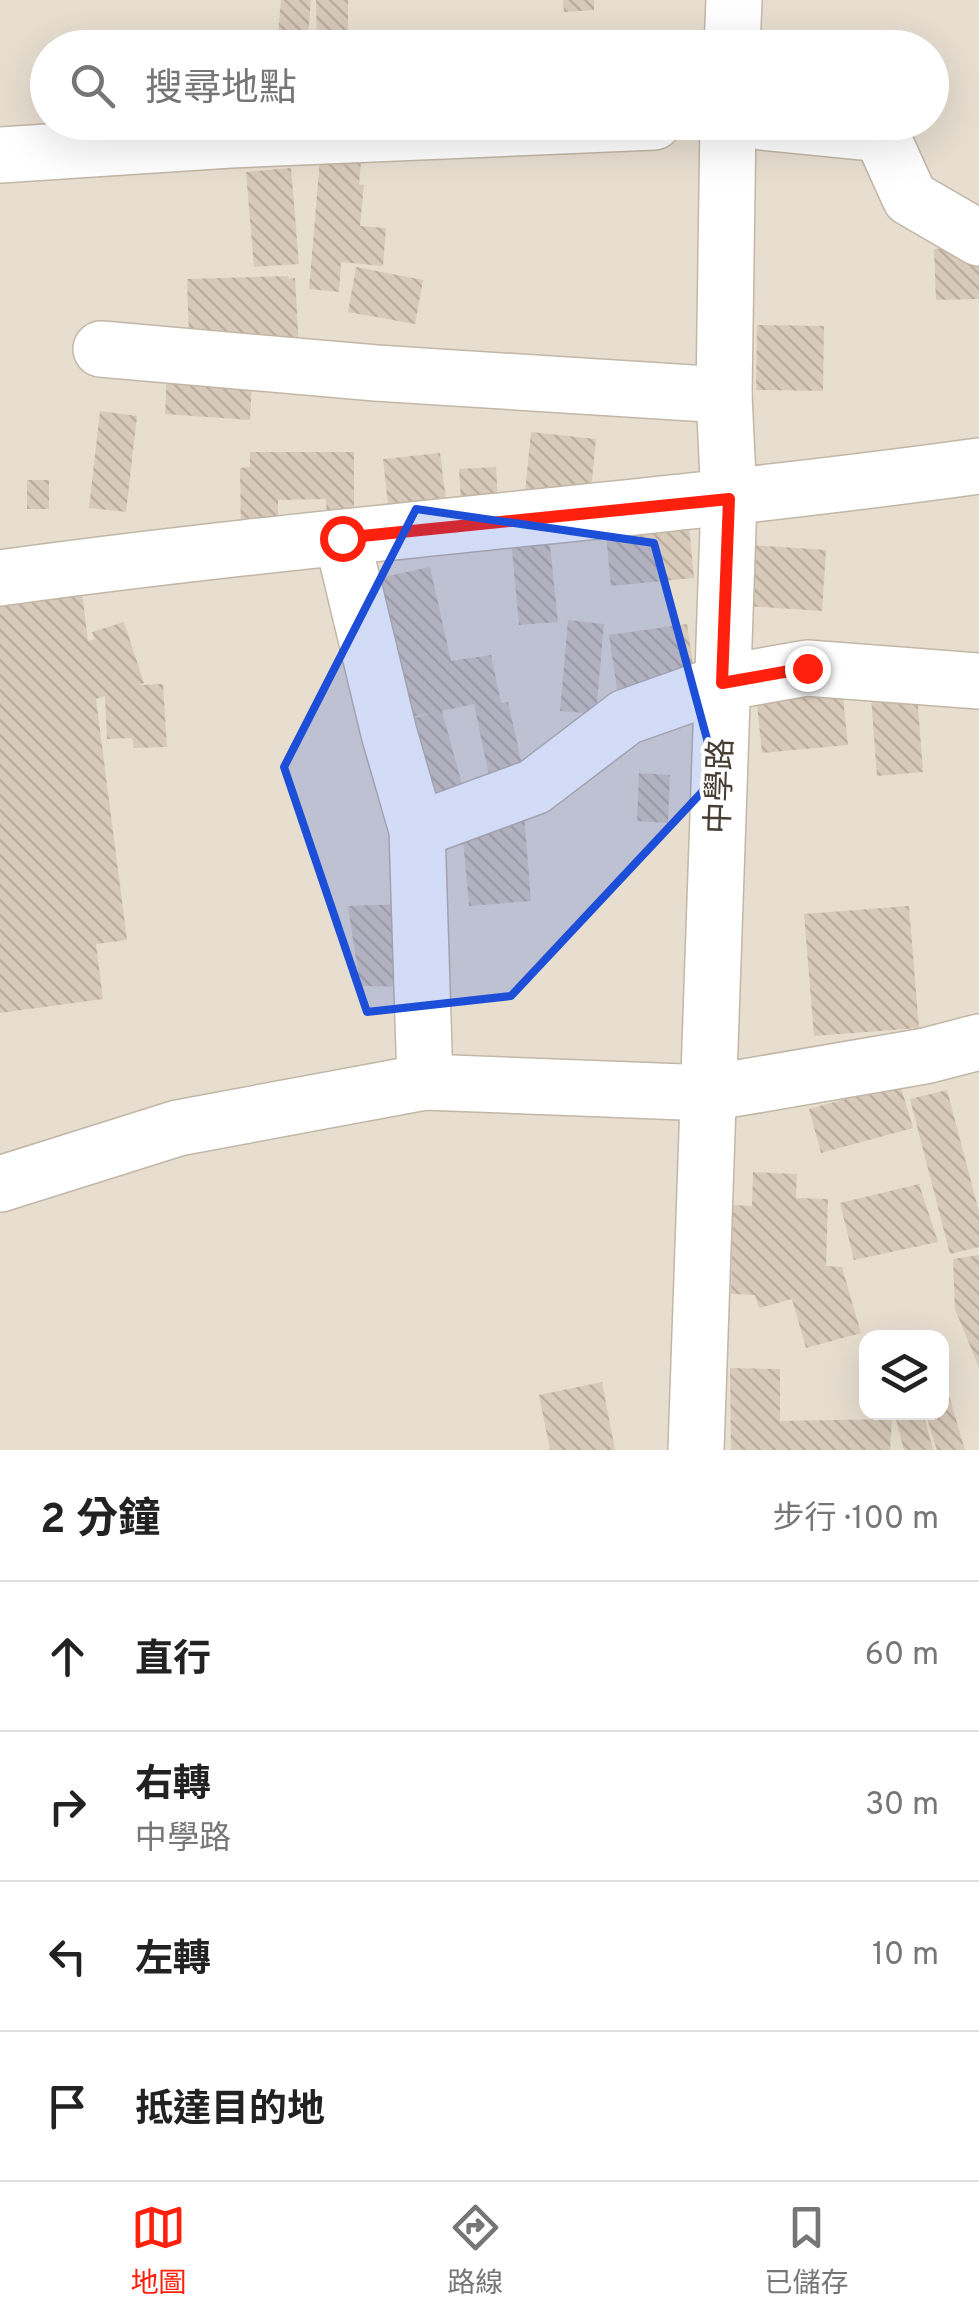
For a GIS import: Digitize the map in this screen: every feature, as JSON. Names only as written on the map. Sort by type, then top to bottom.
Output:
[{"type":"street","points":[[0,155],[230,140]]},
{"type":"street","name":"中學路","points":[[696,1450],[729,499],[724,396],[728,140]]},
{"type":"street","points":[[884,140],[910,198],[979,238]]},
{"type":"street","points":[[101,349],[724,396]]},
{"type":"street","points":[[0,578],[124,561],[729,499],[979,466]]},
{"type":"street","points":[[342,538],[418,830],[425,1082]]},
{"type":"street","points":[[418,830],[534,788],[626,717],[722,683],[807,668],[979,681]]},
{"type":"street","points":[[0,1184],[178,1128],[425,1082],[710,1093],[925,1056],[979,1042]]},
{"type":"highlighted area","points":[[416,509],[654,543],[717,776],[511,996],[367,1012],[284,767]]},
{"type":"shaded area","points":[[0,0],[979,0],[979,1450],[0,1450]]},
{"type":"building","points":[[281,0],[311,0],[308,30],[278,30]]},
{"type":"building","points":[[316,0],[348,0],[348,30],[317,30]]},
{"type":"building","points":[[563,0],[594,0],[594,10],[564,12]]},
{"type":"building","points":[[320,159],[361,163],[359,184],[364,185],[360,226],[386,228],[383,266],[341,262],[339,292],[309,289]]},
{"type":"building","points":[[291,168],[299,264],[254,267],[246,172]]},
{"type":"building","points":[[979,246],[979,299],[936,300],[934,249]]},
{"type":"building","points":[[356,267],[423,280],[415,324],[348,312]]},
{"type":"building","points":[[295,278],[299,349],[189,337],[187,279]]},
{"type":"building","points":[[757,325],[824,326],[823,391],[756,390]]},
{"type":"building","points":[[253,363],[250,420],[165,414],[167,370]]},
{"type":"building","points":[[100,411],[137,416],[126,512],[89,508]]},
{"type":"building","points":[[531,432],[596,439],[590,499],[525,492]]},
{"type":"building","points":[[250,452],[354,452],[354,524],[327,525],[326,499],[278,500],[278,538],[241,538],[240,468],[250,467]]},
{"type":"building","points":[[440,453],[448,515],[390,522],[383,459]]},
{"type":"building","points":[[496,467],[498,501],[461,503],[459,469]]},
{"type":"building","points":[[27,480],[49,480],[49,509],[27,509]]},
{"type":"building","points":[[688,516],[694,578],[611,586],[605,524]]},
{"type":"building","points":[[549,536],[558,622],[519,625],[511,540]]},
{"type":"building","points":[[751,545],[826,550],[822,611],[747,606]]},
{"type":"building","points":[[430,567],[451,661],[491,655],[501,703],[508,702],[523,769],[489,776],[474,704],[442,711],[463,788],[417,800],[396,723],[433,713],[399,719],[370,580]]},
{"type":"building","points":[[79,569],[88,641],[95,639],[92,632],[124,622],[144,683],[139,685],[163,684],[167,747],[134,748],[132,738],[107,739],[105,696],[96,699],[127,940],[96,944],[103,999],[0,1013],[0,579]]},
{"type":"building","points":[[568,620],[604,624],[596,714],[560,711]]},
{"type":"building","points":[[687,624],[695,679],[617,689],[609,635]]},
{"type":"building","points":[[841,678],[848,745],[762,753],[755,685]]},
{"type":"building","points":[[917,694],[923,772],[877,776],[871,697]]},
{"type":"building","points":[[639,773],[670,775],[668,823],[637,821]]},
{"type":"building","points":[[524,814],[531,901],[469,906],[461,818]]},
{"type":"building","points":[[406,904],[416,987],[360,986],[348,906]]},
{"type":"building","points":[[909,906],[919,1028],[814,1036],[804,914]]},
{"type":"building","points":[[900,1084],[913,1128],[821,1153],[809,1109]]},
{"type":"building","points":[[947,1090],[979,1212],[979,1247],[950,1254],[910,1099]]},
{"type":"building","points":[[753,1172],[797,1174],[796,1198],[828,1199],[826,1266],[842,1267],[859,1334],[806,1348],[792,1299],[759,1308],[755,1295],[731,1294],[733,1205],[752,1206]]},
{"type":"building","points":[[919,1184],[938,1242],[854,1260],[840,1203]]},
{"type":"building","points":[[979,1255],[979,1368],[955,1309],[953,1259]]},
{"type":"building","points":[[730,1368],[780,1369],[780,1421],[892,1420],[890,1450],[731,1450]]},
{"type":"building","points":[[602,1382],[615,1450],[550,1450],[539,1395]]},
{"type":"building","points":[[949,1395],[965,1450],[937,1450],[928,1420],[949,1420]]},
{"type":"building","points":[[896,1420],[925,1420],[933,1450],[904,1450]]},
{"type":"route","points":[[342,538],[729,499],[722,683],[807,668]]}]
